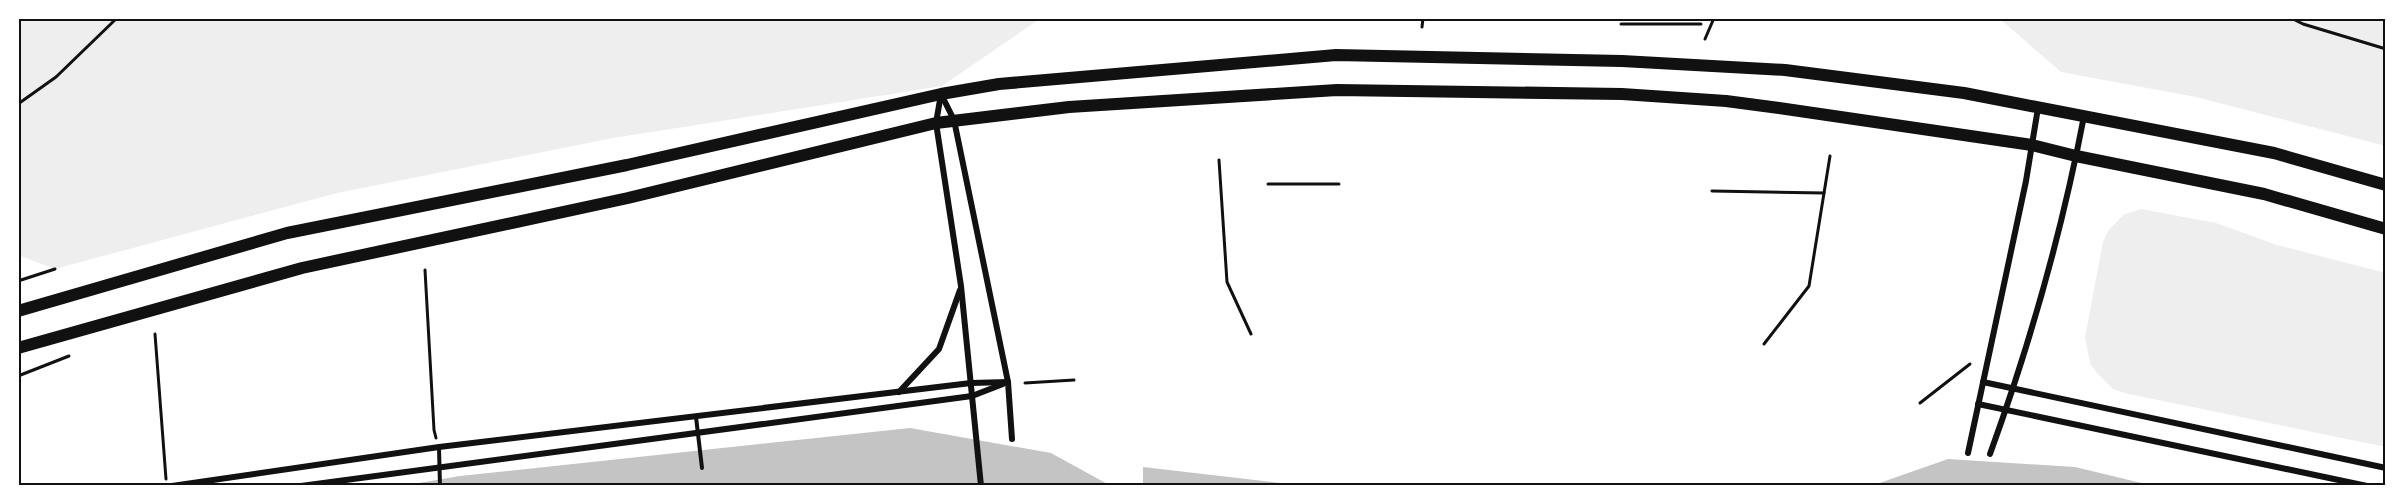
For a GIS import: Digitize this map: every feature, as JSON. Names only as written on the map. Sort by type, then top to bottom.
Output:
[{"type":"main road","points":[[18,311],[287,233],[627,165],[941,94],[999,84],[1336,55],[1622,61],[1785,70],[1964,93],[2039,107],[2274,153],[2386,184]]},
{"type":"main road","points":[[18,348],[302,268],[628,198],[936,123],[1069,107],[1337,90],[1622,94],[1758,105],[2032,145],[2264,194],[2386,229]]},
{"type":"street","points":[[941,94],[954,120],[1008,382],[1012,438]]},
{"type":"street","points":[[941,94],[936,123],[962,286],[981,486]]},
{"type":"street","points":[[1968,453],[2039,107]]},
{"type":"street","points":[[1990,454],[2014,389],[2069,191],[2084,116]]},
{"type":"street","points":[[899,392],[939,349],[962,286]]},
{"type":"street","points":[[172,486],[439,447],[971,383],[1008,382]]},
{"type":"street","points":[[301,486],[972,396],[1008,382]]},
{"type":"street","points":[[1983,382],[2386,468]]},
{"type":"street","points":[[1978,404],[2367,486]]},
{"type":"lane","points":[[696,416],[702,468]]},
{"type":"lane","points":[[439,447],[440,486]]},
{"type":"path","points":[[18,104],[56,77],[117,18]]},
{"type":"path","points":[[1422,27],[1423,18]]},
{"type":"path","points":[[1706,39],[1713,18]]},
{"type":"path","points":[[2290,18],[2386,49]]},
{"type":"path","points":[[1621,24],[1701,24]]},
{"type":"path","points":[[1764,344],[1809,286],[1830,156]]},
{"type":"path","points":[[1219,160],[1227,282],[1251,334]]},
{"type":"path","points":[[1268,184],[1339,184]]},
{"type":"path","points":[[1712,191],[1824,193]]},
{"type":"path","points":[[18,281],[56,269]]},
{"type":"path","points":[[425,270],[434,430],[439,447]]},
{"type":"path","points":[[154,334],[167,486]]},
{"type":"path","points":[[18,376],[69,356]]},
{"type":"path","points":[[1920,403],[1970,364]]},
{"type":"path","points":[[1025,383],[1074,380]]},
{"type":"shaded area","points":[[18,18],[1041,18],[942,86],[613,138],[337,193],[55,269],[18,255]]},
{"type":"shaded area","points":[[1999,18],[2386,18],[2386,146],[2196,97],[2061,72]]},
{"type":"shaded area","points":[[2141,209],[2216,223],[2277,245],[2386,273],[2386,447],[2113,389],[2090,363],[2085,337],[2103,242],[2108,231],[2123,215]]},
{"type":"building","points":[[910,428],[1051,453],[1111,486],[401,486],[460,476]]},
{"type":"building","points":[[1948,459],[2075,467],[2154,486],[1871,486]]},
{"type":"building","points":[[1143,467],[1297,485],[1297,486],[1143,486]]}]
